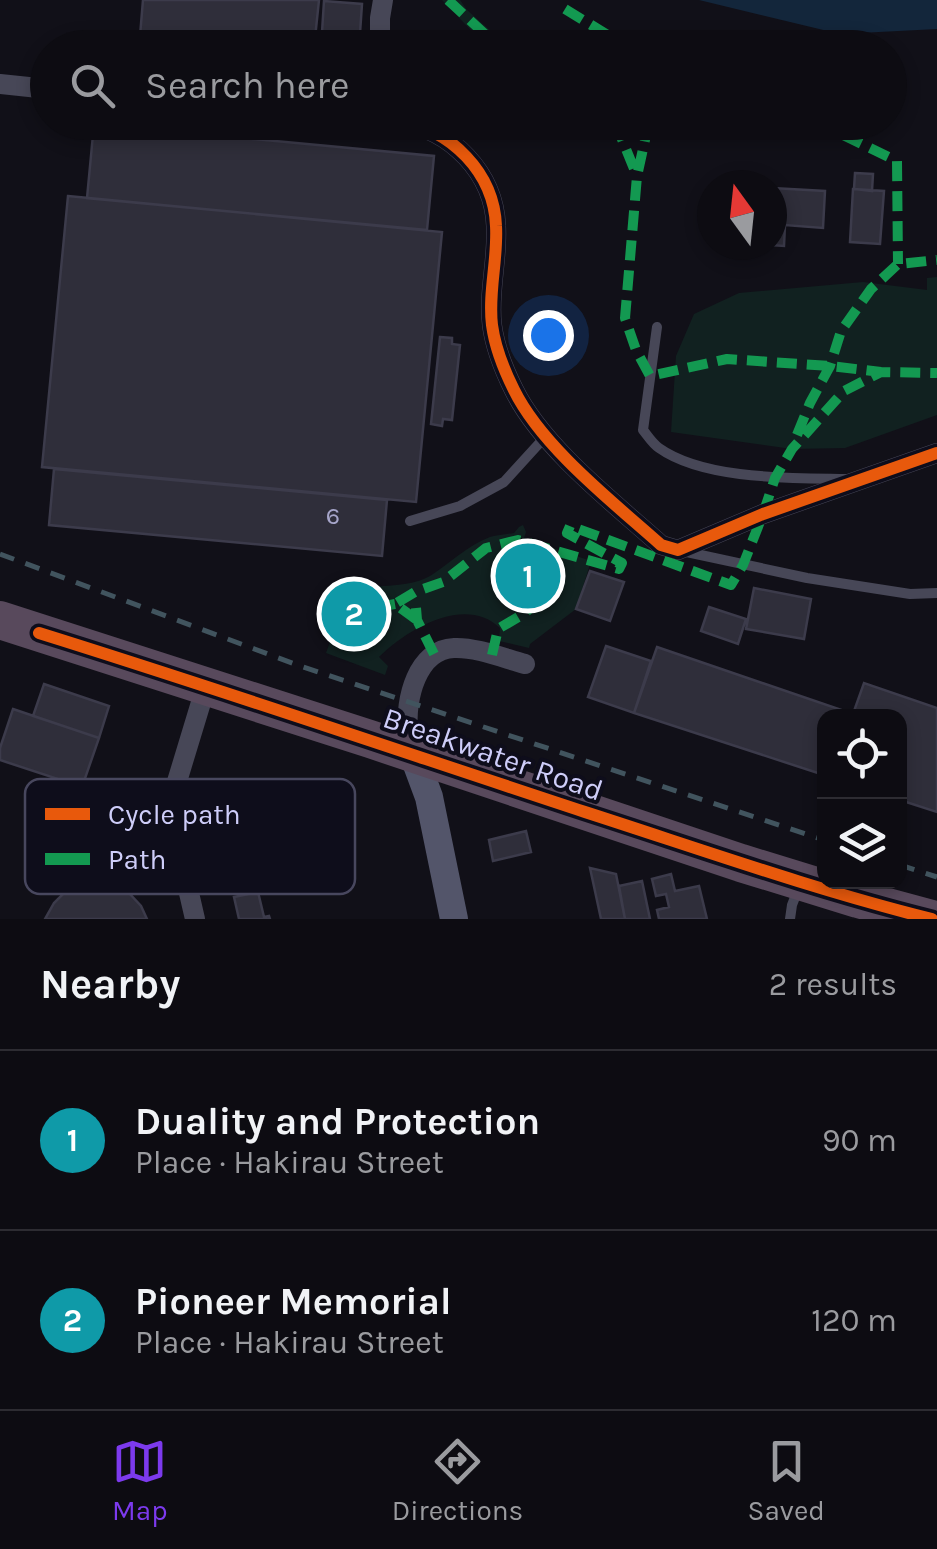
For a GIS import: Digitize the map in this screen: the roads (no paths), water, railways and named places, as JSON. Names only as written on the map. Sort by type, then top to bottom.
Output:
[{"type":"highway","name":"Breakwater Road","points":[[0,620],[801,882],[932,919]]},
{"type":"street","points":[[380,30],[383,0]]},
{"type":"street","points":[[0,84],[30,87]]},
{"type":"street","points":[[447,140],[483,180],[496,221],[492,308],[496,346],[516,395],[545,437],[661,545],[678,550],[764,514],[937,453]]},
{"type":"street","points":[[454,919],[429,797],[408,729],[415,682],[429,657],[450,648],[525,664]]},
{"type":"street","points":[[178,779],[206,686]]},
{"type":"street","points":[[189,894],[195,919]]},
{"type":"lane","points":[[657,327],[644,430],[658,447],[685,461],[728,471],[775,478],[862,479]]},
{"type":"lane","points":[[410,521],[460,506],[504,482],[545,437]]},
{"type":"lane","points":[[678,550],[808,578],[910,594],[937,593]]},
{"type":"lane","points":[[790,919],[801,882]]},
{"type":"water","points":[[699,0],[937,0],[937,29],[823,30]]},
{"type":"railway","points":[[0,554],[300,666],[817,838]]},
{"type":"railway","points":[[907,867],[937,877]]},
{"type":"place","name":"Duality and Protection","points":[[528,576]]},
{"type":"place","name":"Pioneer Memorial","points":[[354,614]]}]
